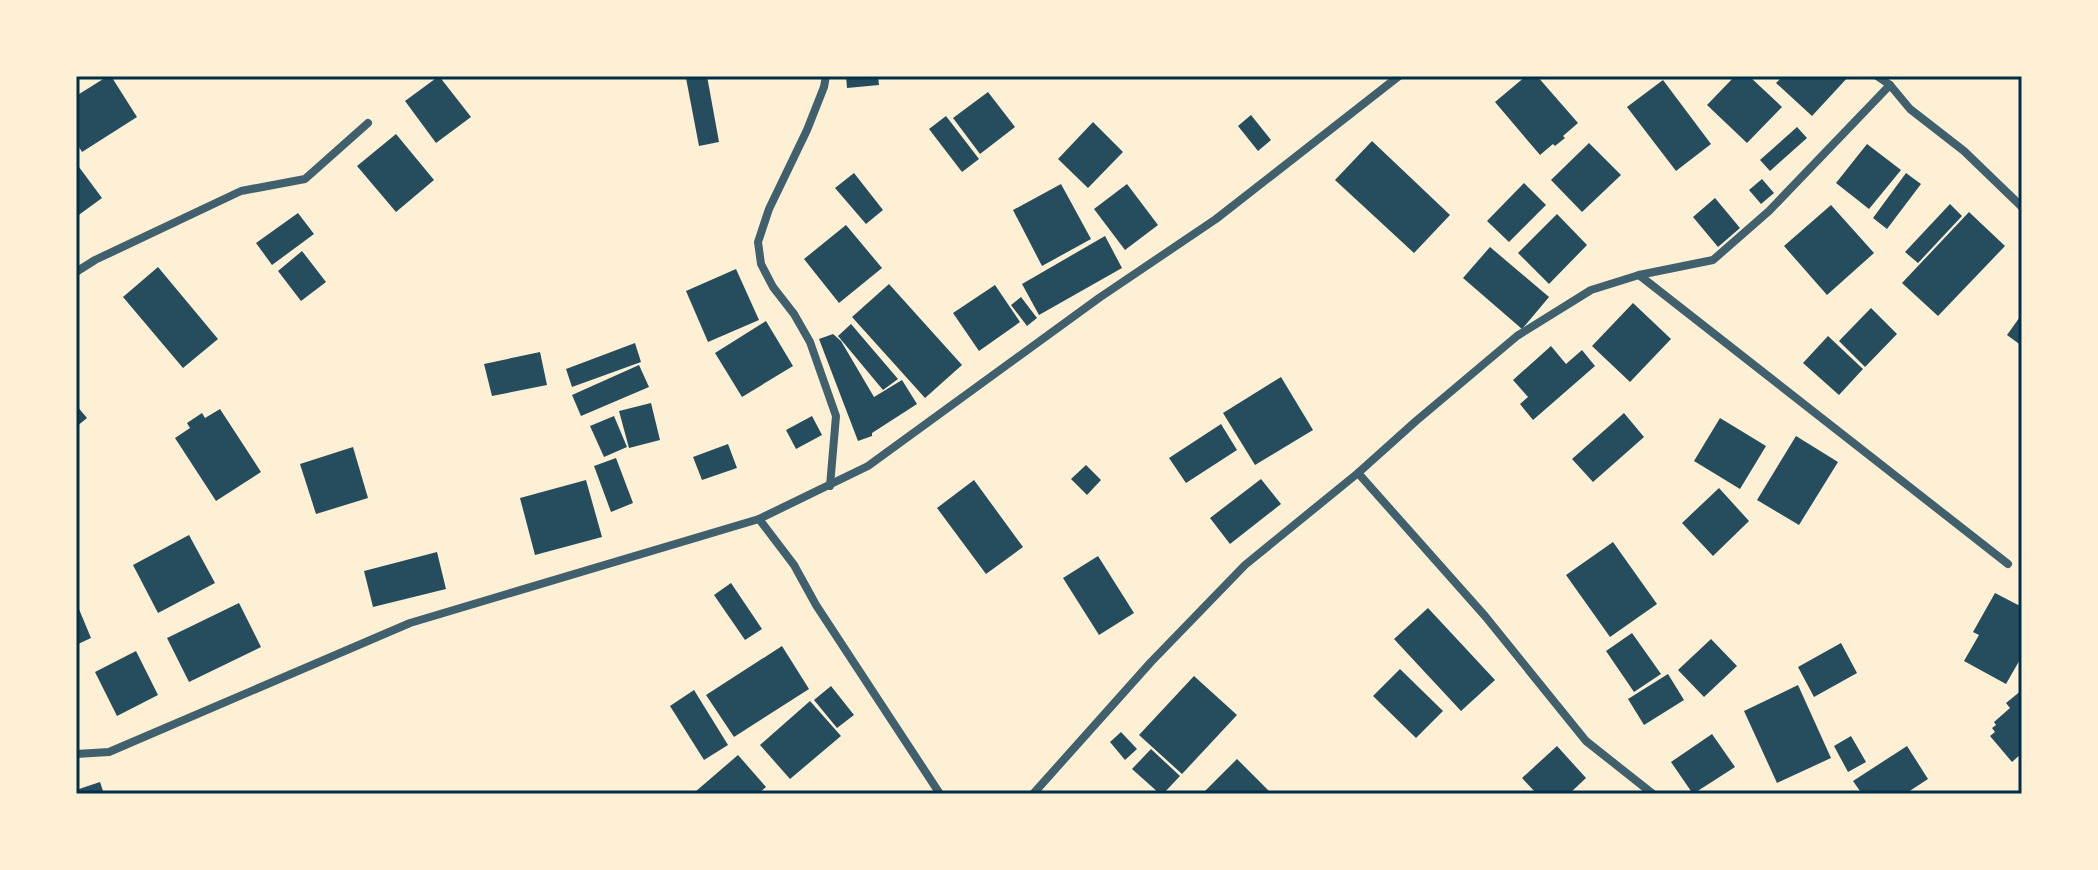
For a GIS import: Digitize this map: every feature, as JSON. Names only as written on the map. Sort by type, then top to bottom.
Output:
[{"type":"street","points":[[826,76],[807,130],[769,209],[758,242],[761,264],[810,342],[836,416],[830,486]]},
{"type":"street","points":[[76,754],[109,752],[410,623],[759,519],[830,486],[868,466],[1099,298],[1216,219],[1399,76]]},
{"type":"street","points":[[1877,76],[1890,85],[1910,109],[1964,151],[2022,207]]},
{"type":"street","points":[[1033,794],[1151,662],[1245,565],[1517,336],[1591,290],[1639,275],[1713,260],[1769,211],[1890,85]]},
{"type":"street","points":[[76,272],[241,191],[305,179],[368,123]]},
{"type":"street","points":[[1639,275],[2008,564]]},
{"type":"street","points":[[1358,473],[1485,616],[1586,741],[1653,794]]},
{"type":"street","points":[[759,519],[794,565],[816,605],[940,794]]},
{"type":"building","points":[[111,76],[137,117],[82,152],[76,142],[76,96]]},
{"type":"building","points":[[439,76],[471,117],[436,143],[405,101]]},
{"type":"building","points":[[707,76],[719,142],[699,146],[686,78]]},
{"type":"building","points":[[846,76],[878,76],[879,85],[847,88]]},
{"type":"building","points":[[1526,76],[1537,76],[1578,123],[1563,136],[1565,138],[1540,155],[1495,102]]},
{"type":"building","points":[[1735,76],[1749,76],[1782,107],[1747,143],[1707,105]]},
{"type":"building","points":[[1783,76],[1849,76],[1812,116],[1776,83]]},
{"type":"building","points":[[1663,80],[1711,144],[1676,171],[1627,107]]},
{"type":"building","points":[[988,92],[1015,127],[980,154],[953,118]]},
{"type":"building","points":[[1251,115],[1271,140],[1258,151],[1238,126]]},
{"type":"building","points":[[946,116],[979,159],[962,172],[929,129]]},
{"type":"building","points":[[1093,122],[1123,152],[1088,188],[1058,159]]},
{"type":"building","points":[[1797,127],[1807,138],[1770,171],[1760,160]]},
{"type":"building","points":[[396,134],[434,180],[396,212],[357,166]]},
{"type":"building","points":[[1372,141],[1450,215],[1414,253],[1335,180]]},
{"type":"building","points":[[1589,143],[1621,175],[1582,212],[1551,180]]},
{"type":"building","points":[[1867,144],[1901,170],[1869,209],[1836,183]]},
{"type":"building","points":[[76,163],[102,198],[76,217]]},
{"type":"building","points":[[854,173],[883,210],[866,224],[835,188]]},
{"type":"building","points":[[1906,173],[1921,184],[1887,229],[1873,218]]},
{"type":"building","points":[[1762,179],[1774,193],[1761,204],[1749,190]]},
{"type":"building","points":[[1524,183],[1546,205],[1509,242],[1487,221]]},
{"type":"building","points":[[1061,184],[1091,239],[1042,266],[1013,210]]},
{"type":"building","points":[[1127,184],[1158,225],[1125,250],[1094,209]]},
{"type":"building","points":[[1715,198],[1740,228],[1718,247],[1693,217]]},
{"type":"building","points":[[1950,204],[1962,216],[1918,263],[1905,252]]},
{"type":"building","points":[[1831,205],[1874,253],[1827,295],[1784,246]]},
{"type":"building","points":[[1969,212],[2005,246],[1938,316],[1902,283]]},
{"type":"building","points":[[298,213],[314,234],[272,265],[256,243]]},
{"type":"building","points":[[1557,214],[1587,245],[1549,284],[1518,253]]},
{"type":"building","points":[[846,225],[882,268],[839,303],[804,259]]},
{"type":"building","points":[[1105,236],[1122,268],[1039,315],[1022,284]]},
{"type":"building","points":[[1490,247],[1549,297],[1522,329],[1463,278]]},
{"type":"building","points":[[302,251],[326,282],[301,301],[278,271]]},
{"type":"building","points":[[158,267],[218,339],[183,368],[123,297]]},
{"type":"building","points":[[736,269],[759,320],[708,342],[686,291]]},
{"type":"building","points":[[889,284],[962,365],[925,398],[852,317]]},
{"type":"building","points":[[995,285],[1020,322],[979,351],[953,313]]},
{"type":"building","points":[[1021,297],[1037,318],[1027,326],[1011,305]]},
{"type":"building","points":[[1633,303],[1671,339],[1630,382],[1592,346]]},
{"type":"building","points":[[1871,308],[1897,334],[1865,367],[1839,341]]},
{"type":"building","points":[[2022,314],[2022,346],[2007,335]]},
{"type":"building","points":[[766,321],[793,366],[742,397],[715,353]]},
{"type":"building","points":[[851,324],[898,379],[883,390],[838,336]]},
{"type":"building","points":[[833,334],[841,341],[874,397],[902,380],[917,404],[872,433],[872,436],[858,441],[819,339]]},
{"type":"building","points":[[1828,336],[1863,369],[1839,395],[1803,363]]},
{"type":"building","points":[[635,343],[641,362],[572,387],[566,369]]},
{"type":"building","points":[[1551,346],[1566,364],[1582,350],[1595,366],[1533,420],[1520,404],[1528,397],[1513,380]]},
{"type":"building","points":[[540,352],[547,385],[492,396],[484,364]]},
{"type":"building","points":[[639,365],[649,387],[581,416],[572,395]]},
{"type":"building","points":[[1281,377],[1313,430],[1255,465],[1223,413]]},
{"type":"building","points":[[651,403],[660,440],[629,448],[619,411]]},
{"type":"building","points":[[76,405],[87,418],[76,427]]},
{"type":"building","points":[[220,409],[261,472],[216,501],[175,438],[190,428],[187,423],[202,413],[205,418]]},
{"type":"building","points":[[1624,413],[1644,437],[1593,482],[1572,459]]},
{"type":"building","points":[[614,416],[627,447],[604,457],[590,426]]},
{"type":"building","points":[[812,416],[822,435],[796,449],[786,430]]},
{"type":"building","points":[[1720,418],[1766,446],[1740,489],[1694,461]]},
{"type":"building","points":[[1221,424],[1237,450],[1186,483],[1169,458]]},
{"type":"building","points":[[1796,436],[1838,462],[1799,525],[1757,500]]},
{"type":"building","points":[[728,444],[737,468],[702,480],[693,457]]},
{"type":"building","points":[[353,447],[368,498],[316,514],[300,464]]},
{"type":"building","points":[[616,458],[633,503],[611,512],[594,466]]},
{"type":"building","points":[[1086,465],[1101,480],[1087,495],[1071,479]]},
{"type":"building","points":[[1261,479],[1281,504],[1230,544],[1210,518]]},
{"type":"building","points":[[586,480],[602,537],[535,555],[520,498]]},
{"type":"building","points":[[974,480],[1023,547],[986,574],[937,508]]},
{"type":"building","points":[[1719,488],[1749,521],[1713,556],[1682,523]]},
{"type":"building","points":[[189,535],[215,583],[158,613],[133,565]]},
{"type":"building","points":[[1613,542],[1657,604],[1610,637],[1566,575]]},
{"type":"building","points":[[437,552],[446,589],[373,607],[364,571]]},
{"type":"building","points":[[1098,556],[1134,613],[1099,635],[1063,578]]},
{"type":"building","points":[[731,583],[762,629],[745,640],[714,595]]},
{"type":"building","points":[[1995,593],[2022,607],[2022,656],[2006,684],[1964,661],[1979,635],[1973,632]]},
{"type":"building","points":[[76,602],[91,638],[76,645]]},
{"type":"building","points":[[239,603],[261,647],[189,682],[167,638]]},
{"type":"building","points":[[1428,608],[1495,680],[1461,711],[1394,639]]},
{"type":"building","points":[[1632,633],[1661,674],[1634,692],[1606,651]]},
{"type":"building","points":[[1711,639],[1737,666],[1704,697],[1678,670]]},
{"type":"building","points":[[1841,643],[1857,673],[1814,697],[1798,667]]},
{"type":"building","points":[[782,646],[809,689],[734,737],[706,695]]},
{"type":"building","points":[[136,651],[158,695],[117,716],[95,672]]},
{"type":"building","points":[[1400,669],[1443,711],[1416,738],[1373,696]]},
{"type":"building","points":[[1668,674],[1684,700],[1644,725],[1628,699]]},
{"type":"building","points":[[1194,676],[1237,715],[1182,774],[1139,735]]},
{"type":"building","points":[[1798,685],[1831,758],[1777,783],[1744,711]]},
{"type":"building","points":[[831,686],[854,715],[837,728],[814,700]]},
{"type":"building","points":[[694,690],[728,745],[704,760],[670,706]]},
{"type":"building","points":[[2022,690],[2022,753],[2012,762],[1990,736],[1995,732],[1992,728],[1996,725],[1994,722],[2010,708],[2006,703]]},
{"type":"building","points":[[810,701],[841,736],[790,779],[760,745]]},
{"type":"building","points":[[1121,732],[1137,749],[1125,760],[1110,742]]},
{"type":"building","points":[[1712,734],[1735,767],[1693,794],[1671,762]]},
{"type":"building","points":[[1851,736],[1866,762],[1848,772],[1834,746]]},
{"type":"building","points":[[1557,746],[1586,778],[1569,794],[1537,794],[1522,778]]},
{"type":"building","points":[[1907,746],[1928,779],[1905,794],[1862,794],[1853,781]]},
{"type":"building","points":[[1151,749],[1180,776],[1163,794],[1132,769]]},
{"type":"building","points":[[738,755],[766,787],[758,794],[695,792]]},
{"type":"building","points":[[1237,759],[1272,794],[1202,794]]},
{"type":"building","points":[[100,782],[104,794],[76,794],[76,790]]}]
